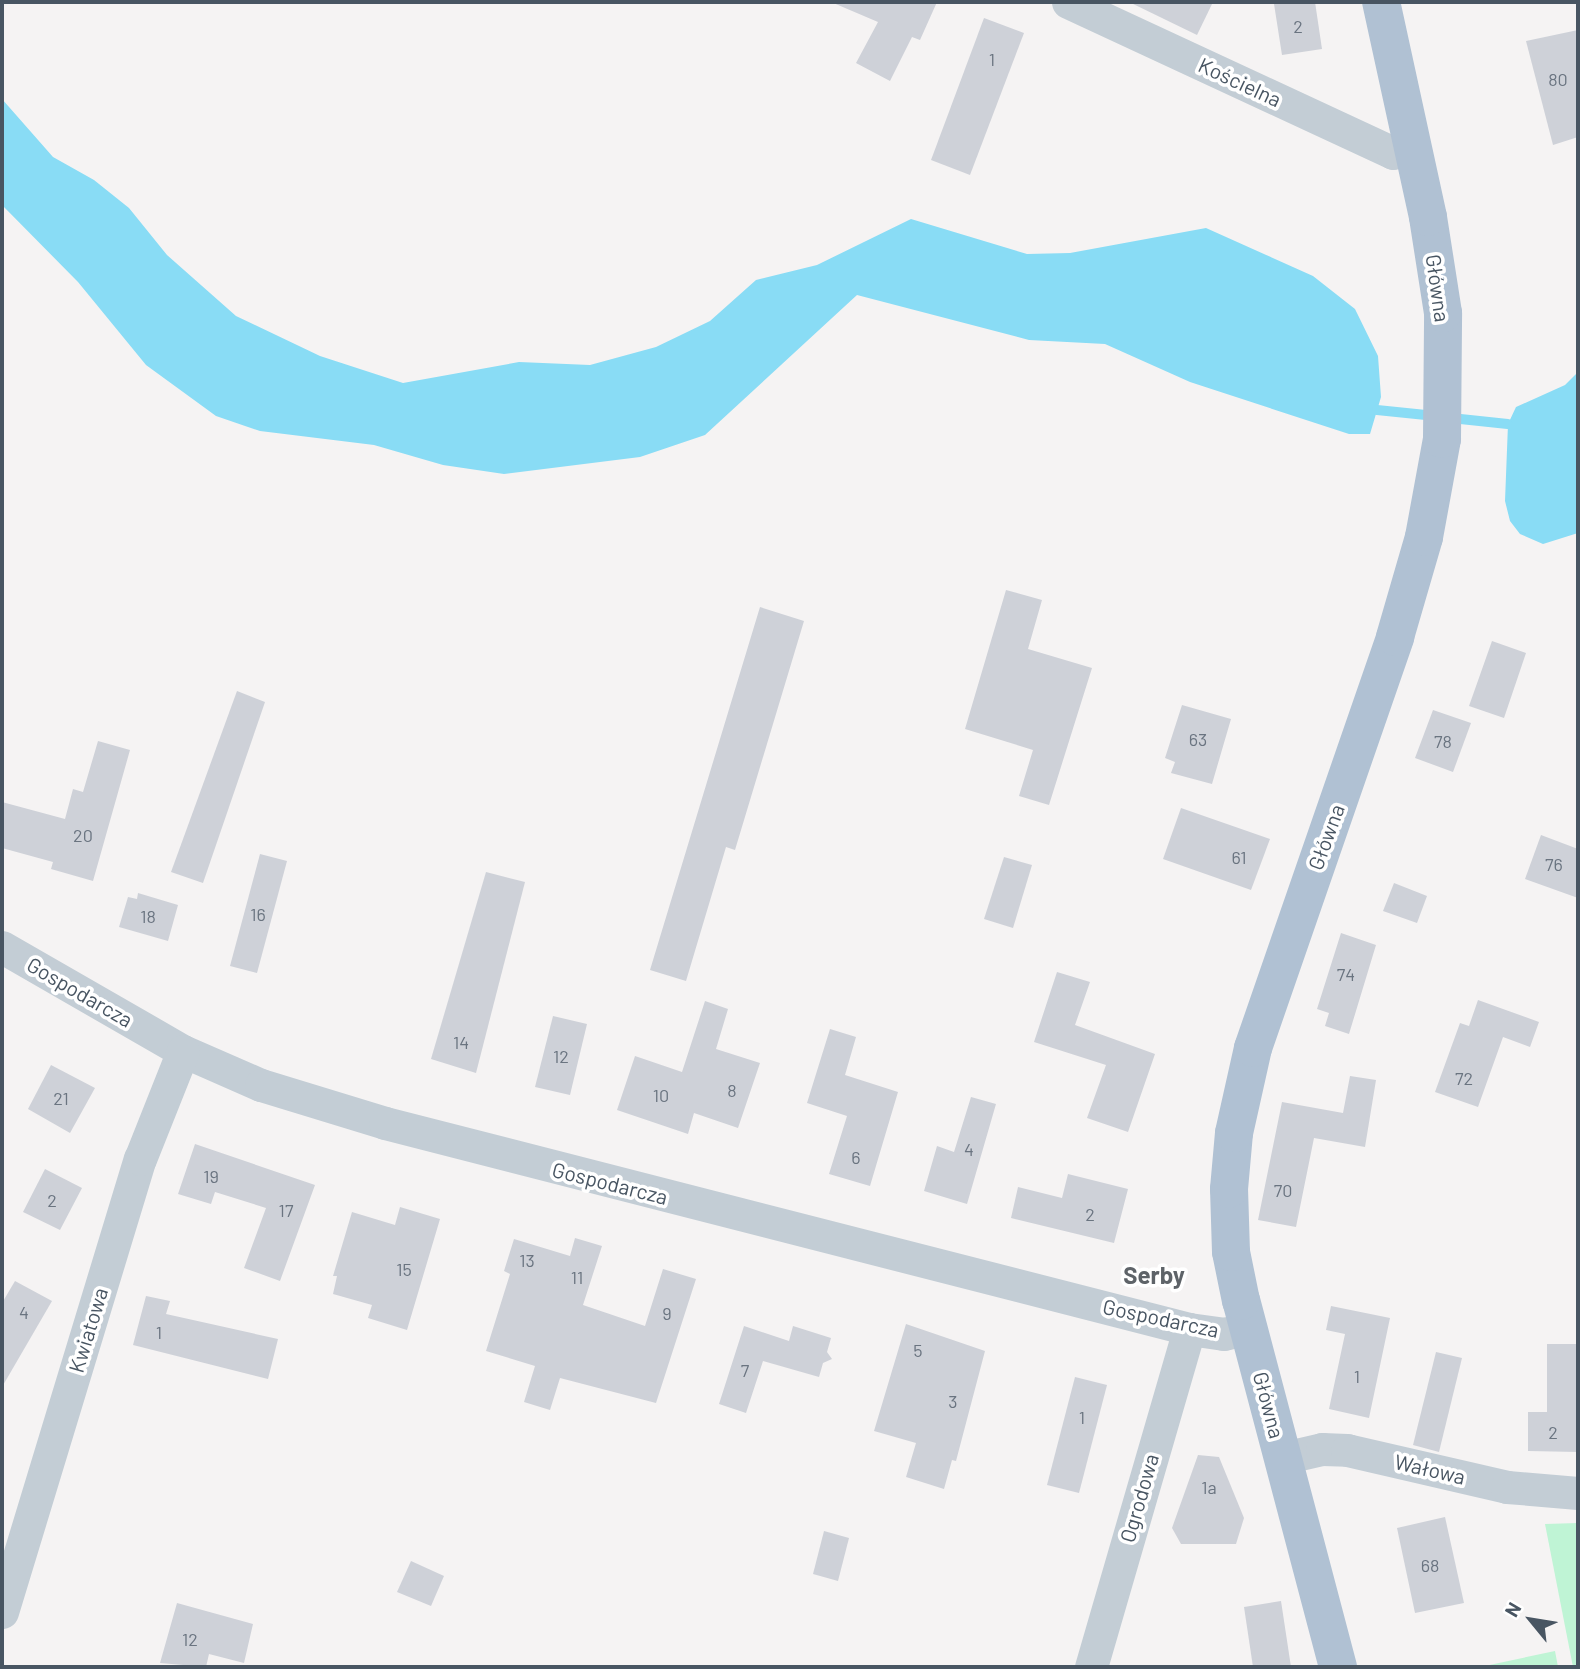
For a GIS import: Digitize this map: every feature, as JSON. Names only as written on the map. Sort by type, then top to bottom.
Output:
[{"type":"main road","name":"Główna","points":[[1338,1667],[1248,1328],[1234,1268],[1228,1210],[1241,1098],[1287,944],[1410,586],[1424,537],[1442,439],[1446,396],[1443,313],[1413,147],[1381,2]]},
{"type":"street","name":"Kościelna","points":[[1068,2],[1393,153],[1413,147]]},
{"type":"street","name":"Gospodarcza","points":[[2,947],[183,1051],[261,1085],[385,1123],[1189,1329],[1224,1334],[1248,1328]]},
{"type":"street","name":"Kwiatowa","points":[[2,1612],[141,1159],[183,1051]]},
{"type":"street","name":"Ogrodowa","points":[[1091,1667],[1189,1329]]},
{"type":"street","name":"Wałowa","points":[[1283,1458],[1322,1449],[1347,1450],[1507,1487],[1578,1493]]},
{"type":"green space","points":[[1578,1523],[1578,1667],[1573,1667],[1545,1524]]},
{"type":"green space","points":[[1555,1651],[1558,1667],[1480,1667]]},
{"type":"water","points":[[2,99],[53,157],[94,180],[129,208],[167,255],[236,316],[320,356],[403,383],[519,362],[590,365],[656,347],[710,321],[756,280],[817,265],[911,219],[1027,254],[1070,253],[1206,228],[1313,276],[1355,309],[1378,356],[1381,397],[1370,434],[1349,434],[1190,382],[1105,344],[1029,340],[857,295],[705,435],[640,457],[504,474],[443,465],[374,445],[260,431],[216,416],[146,365],[78,282],[2,205]]},
{"type":"water","points":[[1578,372],[1578,533],[1543,544],[1520,534],[1510,521],[1505,501],[1508,424],[1516,407],[1565,385]]},
{"type":"building","points":[[831,2],[937,2],[920,40],[912,37],[890,81],[856,63],[878,22]]},
{"type":"building","points":[[1129,2],[1213,2],[1197,35]]},
{"type":"building","points":[[1315,2],[1322,49],[1282,55],[1274,4]]},
{"type":"building","points":[[984,18],[1024,33],[970,175],[931,160]]},
{"type":"building","points":[[1578,30],[1578,137],[1553,145],[1526,41]]},
{"type":"building","points":[[1006,590],[1042,600],[1028,649],[1092,668],[1049,805],[1019,796],[1033,750],[965,729]]},
{"type":"building","points":[[760,607],[804,621],[735,850],[726,847],[686,981],[650,970]]},
{"type":"building","points":[[1492,641],[1526,653],[1504,718],[1469,706]]},
{"type":"building","points":[[237,691],[265,702],[203,883],[171,872]]},
{"type":"building","points":[[1182,705],[1231,719],[1212,784],[1171,773],[1175,762],[1165,758]]},
{"type":"building","points":[[1433,710],[1471,723],[1453,772],[1415,758]]},
{"type":"building","points":[[98,741],[130,750],[93,881],[51,869],[53,862],[2,848],[2,802],[65,819],[73,789],[83,792]]},
{"type":"building","points":[[1181,808],[1270,839],[1251,890],[1163,859]]},
{"type":"building","points":[[1541,835],[1578,849],[1578,898],[1525,879]]},
{"type":"building","points":[[260,854],[287,861],[257,973],[230,966]]},
{"type":"building","points":[[1004,857],[1032,865],[1013,928],[984,919]]},
{"type":"building","points":[[486,872],[525,882],[476,1073],[431,1059]]},
{"type":"building","points":[[1394,883],[1427,896],[1417,923],[1383,911]]},
{"type":"building","points":[[138,893],[178,905],[168,941],[119,927],[128,897],[137,899]]},
{"type":"building","points":[[1341,933],[1376,945],[1349,1034],[1325,1026],[1329,1013],[1317,1009]]},
{"type":"building","points":[[1057,972],[1090,982],[1075,1025],[1155,1054],[1128,1132],[1087,1118],[1106,1065],[1034,1042]]},
{"type":"building","points":[[1478,1000],[1539,1022],[1530,1047],[1503,1037],[1478,1107],[1435,1092],[1460,1023],[1469,1026]]},
{"type":"building","points":[[705,1001],[728,1009],[716,1049],[760,1063],[738,1128],[694,1113],[688,1134],[617,1110],[635,1056],[682,1072]]},
{"type":"building","points":[[553,1016],[587,1024],[570,1095],[535,1087]]},
{"type":"building","points":[[830,1029],[856,1037],[845,1075],[898,1092],[870,1186],[829,1174],[847,1116],[807,1103]]},
{"type":"building","points":[[51,1065],[95,1088],[70,1133],[28,1109]]},
{"type":"building","points":[[1350,1076],[1376,1080],[1365,1147],[1314,1138],[1296,1227],[1258,1220],[1282,1102],[1343,1113]]},
{"type":"building","points":[[971,1097],[996,1104],[967,1204],[924,1191],[937,1146],[954,1152]]},
{"type":"building","points":[[195,1144],[315,1185],[280,1281],[244,1268],[266,1208],[215,1192],[211,1204],[178,1194]]},
{"type":"building","points":[[45,1169],[82,1188],[60,1230],[23,1212]]},
{"type":"building","points":[[1068,1174],[1128,1189],[1114,1243],[1011,1218],[1018,1187],[1062,1198]]},
{"type":"building","points":[[400,1207],[440,1219],[407,1330],[368,1318],[372,1305],[333,1294],[337,1276],[333,1276],[352,1212],[395,1225]]},
{"type":"building","points":[[575,1238],[602,1246],[583,1305],[645,1326],[663,1269],[696,1279],[656,1403],[560,1378],[550,1410],[524,1402],[535,1366],[486,1351],[510,1274],[504,1271],[514,1239],[570,1256]]},
{"type":"building","points":[[15,1281],[52,1301],[2,1387],[2,1303]]},
{"type":"building","points":[[146,1296],[170,1301],[166,1314],[278,1339],[268,1379],[133,1345]]},
{"type":"building","points":[[1331,1306],[1390,1318],[1369,1418],[1329,1409],[1345,1334],[1326,1330]]},
{"type":"building","points":[[906,1324],[985,1351],[956,1461],[952,1460],[944,1489],[906,1477],[916,1443],[874,1431]]},
{"type":"building","points":[[744,1326],[789,1341],[793,1326],[831,1338],[827,1352],[832,1359],[823,1363],[819,1377],[763,1361],[746,1413],[719,1404]]},
{"type":"building","points":[[1547,1344],[1578,1344],[1578,1452],[1528,1451],[1528,1412],[1547,1412]]},
{"type":"building","points":[[1436,1352],[1462,1358],[1439,1452],[1413,1445]]},
{"type":"building","points":[[1075,1377],[1107,1385],[1079,1493],[1047,1485]]},
{"type":"building","points":[[1198,1455],[1219,1457],[1244,1518],[1236,1544],[1181,1544],[1172,1528]]},
{"type":"building","points":[[1445,1517],[1464,1603],[1415,1613],[1397,1528]]},
{"type":"building","points":[[824,1531],[849,1538],[838,1581],[813,1574]]},
{"type":"building","points":[[411,1561],[444,1576],[431,1606],[397,1592]]},
{"type":"building","points":[[1281,1601],[1291,1667],[1253,1667],[1244,1607]]},
{"type":"building","points":[[177,1603],[253,1624],[244,1663],[209,1654],[206,1667],[160,1663]]},
{"type":"waterway","points":[[1377,410],[1436,416]]},
{"type":"waterway","points":[[1451,418],[1508,424]]},
{"type":"district","name":"Serby","points":[[1154,1275]]}]
